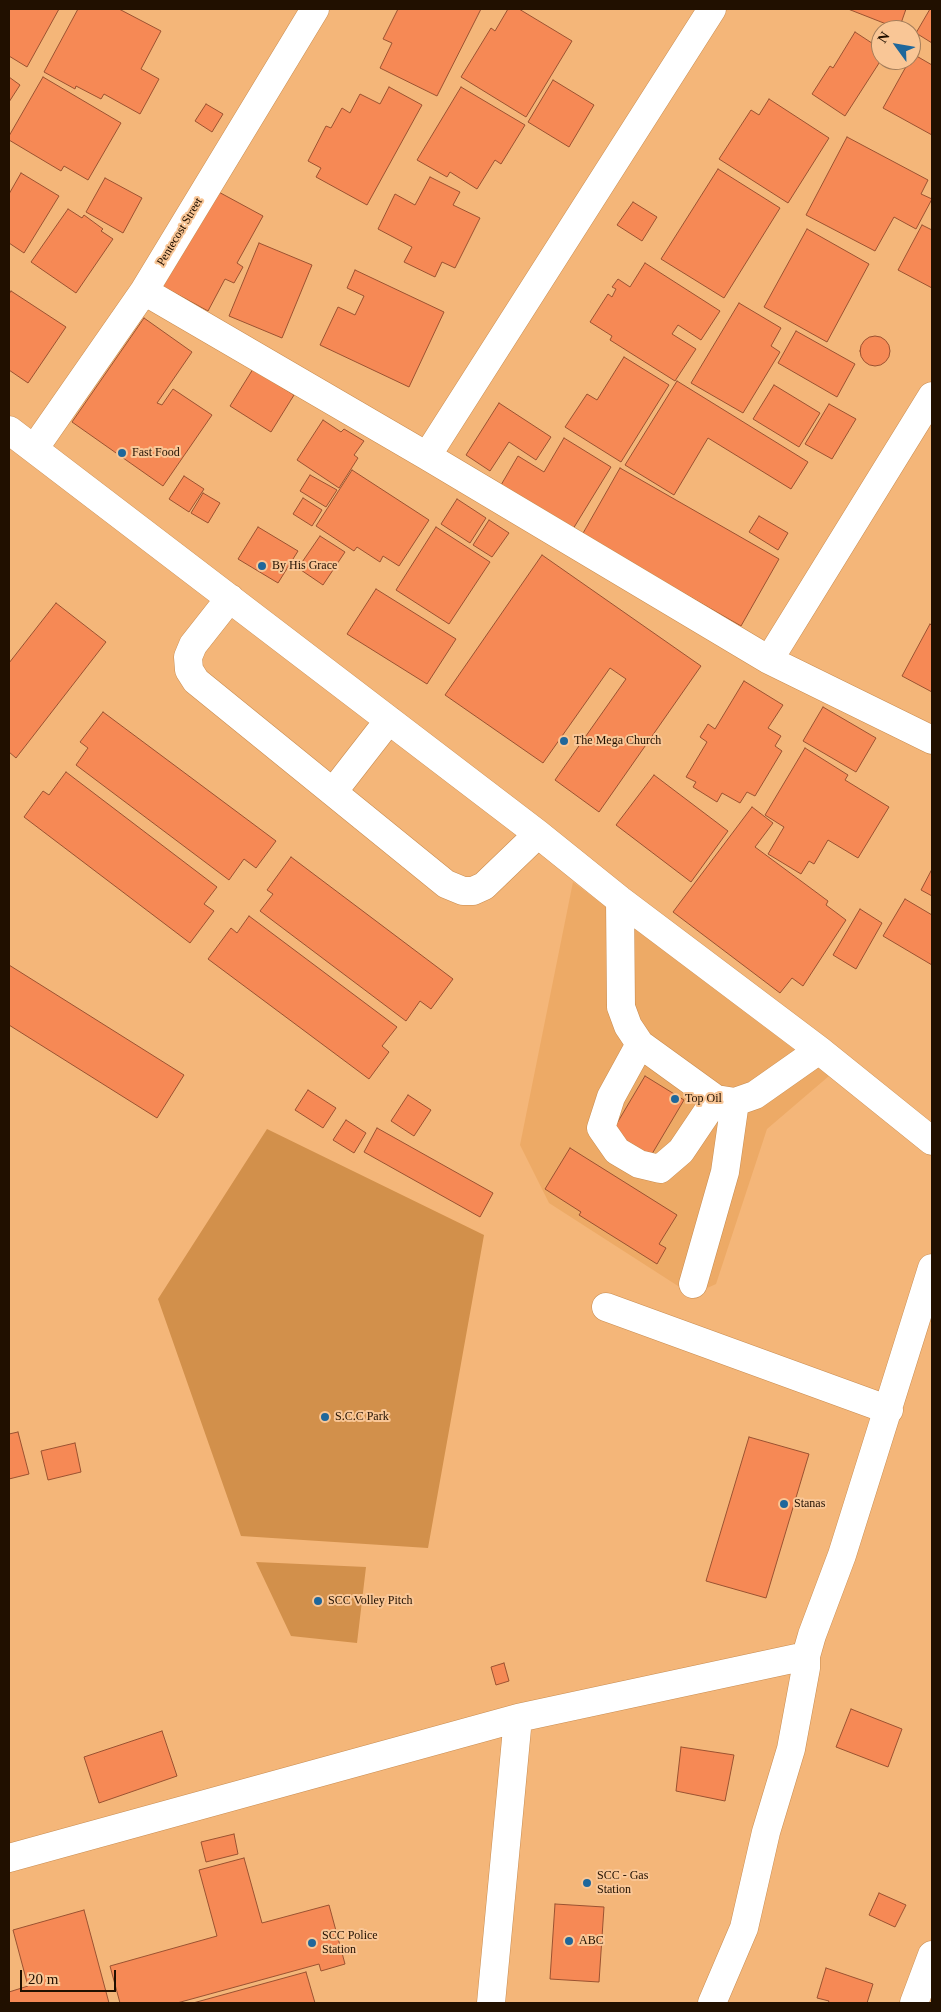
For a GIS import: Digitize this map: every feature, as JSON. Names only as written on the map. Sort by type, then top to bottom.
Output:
[{"type":"street","name":"Pentecost Street","points":[[34,449],[144,291],[315,9]]},
{"type":"street","points":[[427,456],[712,9]]},
{"type":"street","points":[[144,291],[427,456],[769,660],[932,740]]},
{"type":"street","points":[[769,660],[932,396]]},
{"type":"street","points":[[9,430],[538,834],[620,900],[818,1050],[932,1141]]},
{"type":"street","points":[[230,598],[193,645],[188,657],[189,670],[196,681],[446,884],[463,891],[484,886],[538,834]]},
{"type":"street","points":[[333,792],[389,720]]},
{"type":"street","points":[[620,900],[620,1007],[628,1026],[640,1044],[726,1100]]},
{"type":"street","points":[[640,1044],[611,1097],[601,1128],[617,1151],[638,1164],[660,1169],[681,1151],[726,1100],[755,1095],[818,1050]]},
{"type":"street","points":[[694,1284],[725,1172],[726,1100]]},
{"type":"street","points":[[712,2003],[744,1928],[766,1832],[791,1749],[806,1668],[806,1656],[823,1602],[842,1555],[932,1268]]},
{"type":"street","points":[[606,1307],[889,1410]]},
{"type":"street","points":[[9,1858],[518,1718],[806,1656]]},
{"type":"street","points":[[491,2003],[518,1718]]},
{"type":"street","points":[[914,2003],[932,1955]]},
{"type":"shaded area","points":[[573,882],[829,1076],[767,1129],[716,1284],[692,1295],[549,1203],[520,1145]]},
{"type":"shaded area","name":"S.C.C Park","points":[[267,1129],[484,1235],[428,1548],[241,1536],[158,1299]]},
{"type":"shaded area","name":"SCC Volley Pitch","points":[[256,1562],[366,1567],[357,1643],[291,1636]]},
{"type":"building","points":[[9,9],[59,9],[27,67],[9,56]]},
{"type":"building","points":[[78,9],[119,9],[161,31],[141,69],[159,79],[140,114],[104,94],[101,99],[76,86],[75,89],[44,72]]},
{"type":"building","points":[[398,9],[481,9],[437,96],[380,68],[392,43],[383,39]]},
{"type":"building","points":[[508,9],[519,9],[572,41],[526,117],[461,77],[491,28],[495,31]]},
{"type":"building","points":[[848,9],[906,9],[902,20],[876,20]]},
{"type":"building","points":[[930,9],[932,9],[932,43],[921,36],[921,24]]},
{"type":"building","points":[[855,32],[871,42],[871,70],[875,70],[845,116],[812,94],[830,66],[833,68]]},
{"type":"building","points":[[921,59],[932,65],[932,135],[883,108],[904,70],[921,70]]},
{"type":"building","points":[[9,77],[20,85],[9,102]]},
{"type":"building","points":[[43,77],[121,123],[88,180],[64,166],[61,171],[9,140],[9,136]]},
{"type":"building","points":[[553,80],[594,105],[569,147],[528,122]]},
{"type":"building","points":[[389,87],[422,105],[367,205],[316,177],[321,168],[308,161],[326,126],[331,128],[342,108],[350,113],[360,94],[380,104]]},
{"type":"building","points":[[461,87],[525,125],[501,164],[495,160],[477,189],[450,172],[447,177],[417,160]]},
{"type":"building","points":[[769,99],[829,138],[788,203],[719,159],[751,110],[759,115]]},
{"type":"building","points":[[206,104],[223,114],[212,132],[195,121]]},
{"type":"building","points":[[847,137],[928,180],[921,194],[932,199],[916,229],[894,217],[875,251],[806,215]]},
{"type":"building","points":[[718,169],[780,208],[724,298],[661,259]]},
{"type":"building","points":[[21,173],[59,196],[24,253],[9,243],[9,194]]},
{"type":"building","points":[[430,177],[460,192],[453,205],[480,218],[455,268],[442,262],[435,277],[404,262],[412,247],[378,229],[395,194],[415,205]]},
{"type":"building","points":[[105,178],[142,198],[123,233],[86,212]]},
{"type":"building","points":[[215,190],[263,216],[237,263],[243,267],[234,283],[225,279],[208,311],[162,286]]},
{"type":"building","points":[[633,202],[657,217],[642,241],[617,225]]},
{"type":"building","points":[[68,209],[82,218],[84,215],[113,239],[76,293],[31,262]]},
{"type":"building","points":[[922,225],[932,230],[932,288],[898,270]]},
{"type":"building","points":[[807,229],[869,264],[827,342],[764,307]]},
{"type":"building","points":[[259,243],[312,265],[282,338],[229,316]]},
{"type":"building","points":[[645,263],[720,311],[701,340],[678,325],[672,334],[696,349],[675,381],[610,340],[612,336],[590,322],[608,294],[612,297],[616,289],[612,287],[618,279],[630,287]]},
{"type":"building","points":[[355,270],[444,312],[409,387],[320,345],[338,307],[355,315],[364,296],[347,288]]},
{"type":"building","points":[[11,291],[66,327],[28,383],[9,370],[9,294]]},
{"type":"building","points":[[739,303],[781,328],[771,346],[780,352],[743,413],[691,383]]},
{"type":"building","points":[[144,318],[192,352],[157,403],[162,405],[173,389],[212,415],[163,486],[72,422]]},
{"type":"building","points":[[796,331],[855,364],[837,397],[778,363]]},
{"type":"building","points":[[875,336],[886,340],[890,351],[886,362],[875,366],[864,362],[860,351],[864,340]]},
{"type":"building","points":[[624,357],[669,385],[621,462],[565,427],[587,394],[597,400]]},
{"type":"building","points":[[253,369],[294,395],[271,432],[230,406]]},
{"type":"building","points":[[677,381],[808,462],[791,489],[708,438],[674,495],[625,465]]},
{"type":"building","points":[[774,385],[820,413],[799,447],[753,419]]},
{"type":"building","points":[[499,403],[551,437],[536,460],[509,442],[490,471],[466,455]]},
{"type":"building","points":[[829,404],[856,419],[832,459],[805,444]]},
{"type":"building","points":[[323,420],[341,432],[344,429],[364,441],[354,455],[358,458],[339,488],[297,460]]},
{"type":"building","points":[[564,438],[611,467],[573,529],[501,485],[518,456],[544,472]]},
{"type":"building","points":[[620,468],[779,559],[741,626],[582,535]]},
{"type":"building","points":[[352,470],[429,520],[399,566],[383,556],[380,562],[357,547],[354,551],[316,526]]},
{"type":"building","points":[[310,475],[337,490],[326,507],[300,491]]},
{"type":"building","points":[[184,476],[204,489],[189,512],[169,499]]},
{"type":"building","points":[[203,493],[220,503],[208,523],[191,513]]},
{"type":"building","points":[[303,498],[322,510],[312,526],[293,514]]},
{"type":"building","points":[[457,499],[486,518],[470,543],[441,524]]},
{"type":"building","points":[[759,516],[788,533],[778,550],[749,532]]},
{"type":"building","points":[[489,520],[509,533],[492,557],[473,545]]},
{"type":"building","points":[[258,527],[298,551],[278,583],[238,559]]},
{"type":"building","points":[[436,527],[490,562],[449,624],[396,590]]},
{"type":"building","points":[[320,536],[345,552],[323,585],[298,568]]},
{"type":"building","points":[[542,555],[701,666],[599,812],[555,780],[626,679],[610,668],[543,763],[445,695]]},
{"type":"building","points":[[376,589],[456,639],[427,684],[347,634]]},
{"type":"building","points":[[56,603],[106,642],[16,758],[9,752],[9,663]]},
{"type":"building","points":[[930,624],[932,626],[932,692],[902,676]]},
{"type":"building","points":[[744,681],[783,705],[768,728],[781,736],[775,746],[782,751],[755,796],[747,792],[740,803],[722,793],[717,802],[693,787],[696,782],[686,777],[707,742],[700,737],[708,724],[715,729]]},
{"type":"building","points":[[823,707],[876,738],[856,772],[803,741]]},
{"type":"building","points":[[103,712],[276,841],[256,868],[244,859],[229,880],[76,765],[88,748],[80,742]]},
{"type":"building","points":[[805,748],[848,775],[845,780],[889,807],[858,858],[828,840],[814,864],[809,861],[801,874],[768,854],[784,827],[765,815]]},
{"type":"building","points":[[66,772],[217,887],[204,904],[214,911],[190,943],[24,817],[43,791],[49,795]]},
{"type":"building","points":[[654,775],[728,831],[691,882],[616,825]]},
{"type":"building","points":[[752,807],[773,823],[755,847],[828,901],[826,905],[846,920],[803,986],[792,978],[780,993],[673,912]]},
{"type":"building","points":[[291,857],[453,979],[431,1009],[420,1001],[406,1021],[260,911],[273,894],[267,890]]},
{"type":"building","points":[[932,869],[932,896],[921,890]]},
{"type":"building","points":[[905,899],[932,915],[932,965],[883,936]]},
{"type":"building","points":[[860,909],[882,923],[856,969],[833,955]]},
{"type":"building","points":[[249,916],[397,1027],[382,1046],[389,1052],[369,1079],[208,959],[231,928],[237,933]]},
{"type":"building","points":[[9,965],[184,1075],[157,1118],[9,1025]]},
{"type":"building","points":[[645,1076],[684,1100],[649,1159],[610,1135]]},
{"type":"building","points":[[308,1090],[336,1108],[323,1128],[295,1110]]},
{"type":"building","points":[[408,1095],[431,1110],[414,1136],[391,1121]]},
{"type":"building","points":[[346,1120],[366,1133],[354,1153],[333,1140]]},
{"type":"building","points":[[377,1128],[493,1193],[480,1217],[364,1152]]},
{"type":"building","points":[[570,1148],[677,1215],[659,1244],[666,1248],[657,1264],[579,1215],[581,1212],[545,1189]]},
{"type":"building","points":[[18,1432],[29,1474],[9,1479],[9,1434]]},
{"type":"building","points":[[749,1437],[809,1454],[766,1598],[706,1581]]},
{"type":"building","points":[[75,1443],[81,1472],[48,1480],[41,1451]]},
{"type":"building","points":[[504,1663],[509,1681],[496,1685],[491,1667]]},
{"type":"building","points":[[851,1709],[902,1729],[888,1767],[836,1747]]},
{"type":"building","points":[[162,1731],[177,1776],[99,1803],[84,1757]]},
{"type":"building","points":[[681,1747],[734,1755],[725,1801],[676,1791]]},
{"type":"building","points":[[234,1834],[238,1854],[206,1862],[201,1842]]},
{"type":"building","points":[[244,1858],[262,1923],[329,1905],[345,1964],[321,1971],[319,1964],[177,2003],[120,2003],[110,1966],[217,1936],[199,1870]]},
{"type":"building","points":[[879,1893],[906,1905],[895,1927],[869,1915]]},
{"type":"building","points":[[555,1904],[604,1907],[599,1982],[550,1979]]},
{"type":"building","points":[[84,1910],[109,2003],[9,2003],[9,1992],[28,1986],[13,1930]]},
{"type":"building","points":[[826,1968],[873,1984],[867,2003],[828,2003],[829,2001],[817,1998]]},
{"type":"building","points":[[306,1972],[315,2003],[193,2003]]},
{"type":"place","name":"Fast Food","points":[[122,453]]},
{"type":"place","name":"By His Grace","points":[[262,566]]},
{"type":"place","name":"The Mega Church","points":[[564,741]]},
{"type":"place","name":"Top Oil","points":[[675,1099]]},
{"type":"place","name":"S.C.C Park","points":[[325,1417]]},
{"type":"place","name":"Stanas","points":[[784,1504]]},
{"type":"place","name":"SCC Volley Pitch","points":[[318,1601]]},
{"type":"place","name":"SCC - Gas Station","points":[[587,1883]]},
{"type":"place","name":"ABC","points":[[569,1941]]},
{"type":"place","name":"SCC Police Station","points":[[312,1943]]}]
